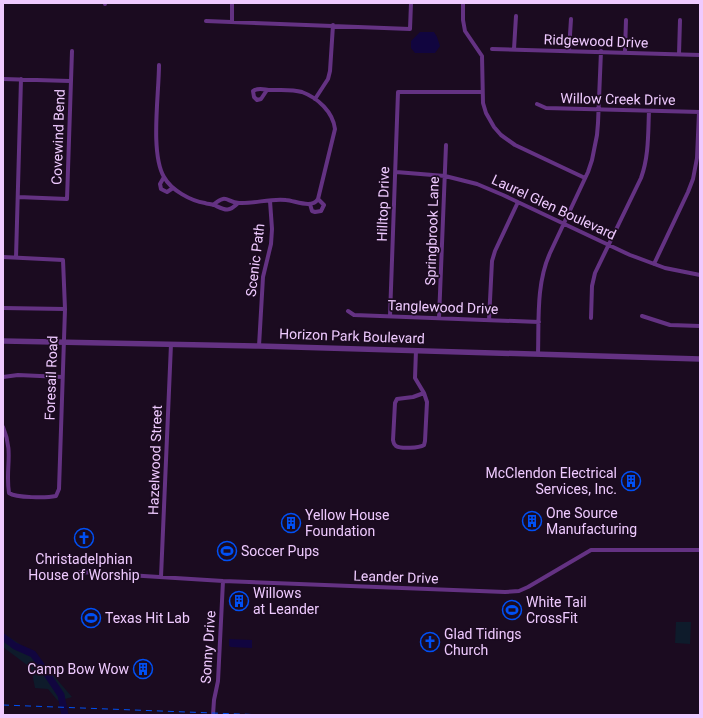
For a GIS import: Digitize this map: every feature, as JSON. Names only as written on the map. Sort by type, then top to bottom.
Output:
[{"type":"street","points":[[232,3],[232,21]]},
{"type":"street","points":[[206,21],[410,29],[411,3]]},
{"type":"street","points":[[463,3],[462,20],[465,31],[482,56],[483,103],[488,118],[497,131],[515,145],[585,178]]},
{"type":"street","points":[[514,49],[516,16]]},
{"type":"street","points":[[569,50],[571,19]]},
{"type":"street","points":[[625,52],[626,20]]},
{"type":"street","points":[[679,54],[680,20]]},
{"type":"street","points":[[315,99],[328,79],[331,63],[333,26]]},
{"type":"street","name":"Ridgewood Drive","points":[[492,49],[569,50],[700,55]]},
{"type":"street","name":"Covewind Bend","points":[[18,196],[67,199],[72,52]]},
{"type":"street","points":[[538,354],[540,286],[543,272],[547,259],[563,223],[585,178],[595,148],[599,109],[601,52]]},
{"type":"street","points":[[159,65],[156,151],[164,177],[174,188],[190,198],[203,203],[225,210],[230,209],[238,203]]},
{"type":"street","points":[[3,79],[70,81]]},
{"type":"street","points":[[3,257],[16,258],[21,79]]},
{"type":"street","points":[[213,205],[222,199],[228,198],[238,203],[286,200],[310,204],[316,202],[318,199],[335,130],[331,116],[322,104],[301,92],[288,90],[267,90]]},
{"type":"street","name":"Hilltop Drive","points":[[390,316],[398,92],[482,92]]},
{"type":"street","name":"Willow Creek Drive","points":[[537,104],[546,108],[699,112]]},
{"type":"street","points":[[591,318],[592,282],[641,178],[645,166],[649,110]]},
{"type":"street","points":[[654,264],[693,179],[697,158],[699,112]]},
{"type":"street","name":"Springbrook Lane","points":[[439,318],[446,145]]},
{"type":"street","name":"Laurel Glen Boulevard","points":[[396,172],[445,176],[477,184],[609,245],[654,264],[676,271],[700,275]]},
{"type":"street","points":[[164,177],[160,184],[161,190],[167,192],[174,188]]},
{"type":"street","points":[[310,204],[312,211],[321,211],[324,205],[318,199]]},
{"type":"street","name":"Scenic Path","points":[[259,346],[262,277],[272,229],[270,201]]},
{"type":"street","points":[[489,320],[492,261],[495,251],[518,202]]},
{"type":"street","name":"Foresail Road","points":[[3,427],[10,451],[9,493],[15,495],[46,497],[56,496],[58,489],[65,310],[63,260],[16,258]]},
{"type":"street","points":[[3,308],[65,310]]},
{"type":"street","name":"Tanglewood Drive","points":[[348,311],[354,315],[539,322]]},
{"type":"street","points":[[642,316],[670,325],[700,326]]},
{"type":"street","name":"Horizon Park Boulevard","points":[[3,341],[416,350],[700,359]]},
{"type":"street","name":"Hazelwood Street","points":[[161,577],[171,344]]},
{"type":"street","points":[[416,350],[415,378],[424,393],[427,402],[425,441],[424,445],[420,448],[398,447],[394,444],[393,440],[395,403],[397,399],[413,397],[424,393]]},
{"type":"street","points":[[3,377],[18,375],[62,377]]},
{"type":"street","name":"Leander Drive","points":[[80,572],[223,581],[510,592],[528,587],[591,550],[700,550]]},
{"type":"street","name":"Sonny Drive","points":[[213,715],[219,669],[223,581]]},
{"type":"shaded area","points":[[420,32],[434,32],[440,46],[435,53],[415,53],[411,48],[411,41]]},
{"type":"shaded area","points":[[676,622],[691,622],[690,644],[675,643]]},
{"type":"shaded area","points":[[3,633],[36,655],[72,697],[58,701],[48,689],[35,688],[31,668],[3,647]]},
{"type":"shaded area","points":[[229,639],[252,640],[252,648],[231,647],[229,646]]},
{"type":"waterway","points":[[3,637],[15,646],[33,654],[61,695],[65,715]]},
{"type":"railway","points":[[3,705],[265,715]]},
{"type":"place","name":"McClendon Electrical Services, Inc.","points":[[631,481]]},
{"type":"place","name":"One Source Manufacturing","points":[[532,521]]},
{"type":"place","name":"Yellow House Foundation","points":[[291,523]]},
{"type":"place","name":"Christadelphian House of Worship","points":[[84,538]]},
{"type":"place","name":"Soccer Pups","points":[[227,551]]},
{"type":"place","name":"Willows at Leander","points":[[239,601]]},
{"type":"place","name":"White Tail CrossFit","points":[[512,610]]},
{"type":"place","name":"Texas Hit Lab","points":[[91,618]]},
{"type":"place","name":"Glad Tidings Church","points":[[430,642]]},
{"type":"place","name":"Camp Bow Wow","points":[[143,669]]}]
